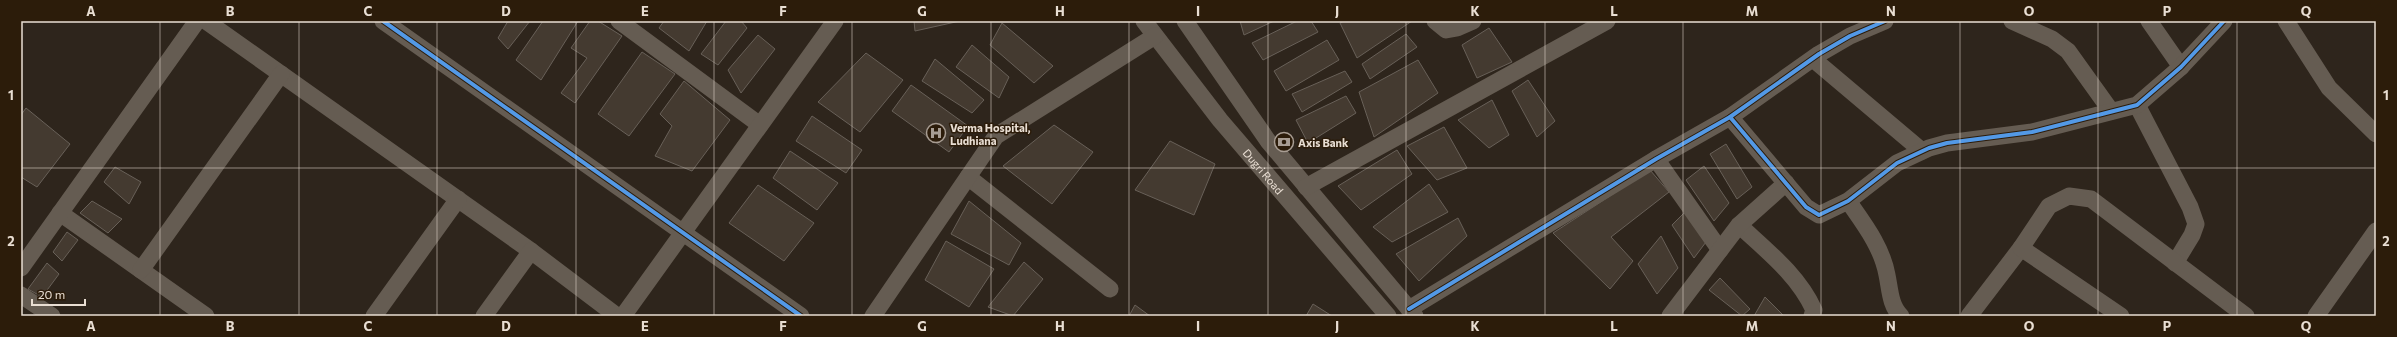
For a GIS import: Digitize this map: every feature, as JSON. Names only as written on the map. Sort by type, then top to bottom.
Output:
[{"type":"street","points":[[21,268],[197,21]]},
{"type":"street","points":[[206,21],[531,251],[617,316]]},
{"type":"street","points":[[384,21],[801,316]]},
{"type":"street","points":[[619,21],[760,125]]},
{"type":"street","points":[[624,316],[835,21]]},
{"type":"street","name":"Dugri Road","points":[[1144,21],[1220,120],[1388,316]]},
{"type":"street","name":"Dugri Road","points":[[1185,21],[1268,141],[1412,312]]},
{"type":"street","points":[[1435,21],[1446,30],[1457,28],[1473,21]]},
{"type":"street","points":[[1306,187],[1607,21]]},
{"type":"street","points":[[1412,312],[1656,159],[1730,117],[1813,59],[1850,36],[1885,21]]},
{"type":"street","points":[[2012,21],[2052,39],[2068,51],[2111,111]]},
{"type":"street","points":[[2148,21],[2181,68]]},
{"type":"street","points":[[1730,117],[1806,207],[1819,215],[1848,201],[1897,163],[1922,151],[1947,143],[2032,132],[2137,105],[2181,68],[2224,21]]},
{"type":"street","points":[[2286,21],[2330,88],[2376,134]]},
{"type":"street","points":[[873,316],[996,136],[1155,36]]},
{"type":"street","points":[[1813,59],[1922,151]]},
{"type":"street","points":[[141,270],[281,74]]},
{"type":"street","points":[[2137,105],[2190,206],[2196,224],[2192,235],[2175,262]]},
{"type":"street","points":[[1656,159],[1720,250]]},
{"type":"street","points":[[968,177],[1110,289]]},
{"type":"street","points":[[1670,316],[1739,225],[1786,184]]},
{"type":"street","points":[[1969,316],[2021,248],[2049,206],[2069,196],[2090,199],[2246,316]]},
{"type":"street","points":[[374,316],[458,199]]},
{"type":"street","points":[[1848,201],[1883,257],[1889,291],[1896,312],[1901,316]]},
{"type":"street","points":[[60,213],[206,316]]},
{"type":"street","points":[[1739,225],[1795,278],[1807,294],[1814,310],[1812,316]]},
{"type":"street","points":[[2316,316],[2376,231]]},
{"type":"street","points":[[2021,248],[2121,316]]},
{"type":"street","points":[[484,316],[531,251]]},
{"type":"street","points":[[21,294],[52,316]]},
{"type":"building","points":[[508,21],[530,21],[508,49],[498,38]]},
{"type":"building","points":[[543,21],[578,21],[541,80],[516,60]]},
{"type":"building","points":[[590,21],[598,21],[622,36],[575,103],[561,93],[587,58],[571,48]]},
{"type":"building","points":[[664,21],[707,21],[689,51],[659,28]]},
{"type":"building","points":[[726,21],[741,21],[747,28],[718,65],[701,54]]},
{"type":"building","points":[[914,21],[960,21],[915,31]]},
{"type":"building","points":[[1240,21],[1274,21],[1244,35]]},
{"type":"building","points":[[1297,21],[1311,21],[1318,32],[1263,60],[1252,43]]},
{"type":"building","points":[[1344,21],[1412,21],[1357,58],[1340,23]]},
{"type":"building","points":[[1002,23],[1053,66],[1034,83],[990,45]]},
{"type":"building","points":[[1489,28],[1512,62],[1477,78],[1462,45]]},
{"type":"building","points":[[1406,34],[1417,47],[1370,79],[1362,64]]},
{"type":"building","points":[[758,35],[775,49],[741,93],[728,70]]},
{"type":"building","points":[[1327,40],[1339,60],[1286,91],[1274,71]]},
{"type":"building","points":[[972,45],[1009,77],[999,98],[956,67]]},
{"type":"building","points":[[642,52],[675,74],[629,136],[598,114]]},
{"type":"building","points":[[866,53],[903,80],[860,132],[818,102]]},
{"type":"building","points":[[935,59],[984,100],[972,113],[922,81]]},
{"type":"building","points":[[1418,60],[1438,93],[1374,137],[1359,92]]},
{"type":"building","points":[[1345,71],[1352,82],[1302,112],[1292,94]]},
{"type":"building","points":[[1528,80],[1555,121],[1537,137],[1512,91]]},
{"type":"building","points":[[684,81],[730,120],[692,171],[655,156],[672,126],[660,114]]},
{"type":"building","points":[[911,85],[968,126],[949,152],[892,111]]},
{"type":"building","points":[[1346,96],[1356,113],[1308,143],[1296,120]]},
{"type":"building","points":[[1492,100],[1509,135],[1489,148],[1458,120]]},
{"type":"building","points":[[26,108],[70,144],[37,187],[21,177],[21,115]]},
{"type":"building","points":[[812,116],[862,150],[846,173],[796,141]]},
{"type":"building","points":[[1054,125],[1093,152],[1052,204],[1003,166]]},
{"type":"building","points":[[1444,127],[1467,168],[1437,180],[1407,146]]},
{"type":"building","points":[[1170,141],[1215,164],[1194,215],[1135,190]]},
{"type":"building","points":[[1726,144],[1752,187],[1737,199],[1710,154]]},
{"type":"building","points":[[1397,150],[1412,174],[1361,210],[1338,186]]},
{"type":"building","points":[[790,151],[838,183],[817,210],[773,178]]},
{"type":"building","points":[[1704,166],[1729,203],[1714,221],[1686,180]]},
{"type":"building","points":[[115,167],[141,182],[129,204],[104,182]]},
{"type":"building","points":[[1650,170],[1669,192],[1611,237],[1633,261],[1610,289],[1553,233]]},
{"type":"building","points":[[1429,184],[1448,212],[1392,242],[1373,227]]},
{"type":"building","points":[[758,185],[814,223],[784,261],[729,223]]},
{"type":"building","points":[[92,201],[122,219],[108,233],[80,213]]},
{"type":"building","points":[[969,201],[1021,243],[1009,265],[951,234]]},
{"type":"building","points":[[1686,211],[1706,242],[1694,258],[1672,225]]},
{"type":"building","points":[[1458,218],[1467,236],[1419,281],[1396,254]]},
{"type":"building","points":[[67,232],[78,240],[62,261],[53,252]]},
{"type":"building","points":[[1661,236],[1678,268],[1657,294],[1638,264]]},
{"type":"building","points":[[946,241],[994,269],[969,307],[925,280]]},
{"type":"building","points":[[1024,262],[1043,279],[1013,316],[988,307]]},
{"type":"building","points":[[47,263],[59,274],[42,297],[28,289]]},
{"type":"building","points":[[1720,278],[1750,309],[1742,316],[1709,290]]},
{"type":"building","points":[[1765,297],[1784,316],[1754,316]]},
{"type":"building","points":[[1313,304],[1332,316],[1306,316]]},
{"type":"building","points":[[1135,305],[1150,316],[1129,316]]},
{"type":"cycle path","points":[[383,21],[801,316]]},
{"type":"cycle path","points":[[1409,309],[1656,159],[1730,117],[1819,54],[1850,36],[1885,21]]},
{"type":"cycle path","points":[[1730,117],[1806,207],[1819,215],[1848,201],[1897,163],[1929,148],[1947,143],[2032,132],[2137,105],[2181,67],[2224,21]]},
{"type":"place","name":"Verma Hospital, Ludhiana","points":[[936,133]]},
{"type":"place","name":"Axis Bank","points":[[1284,142]]}]
